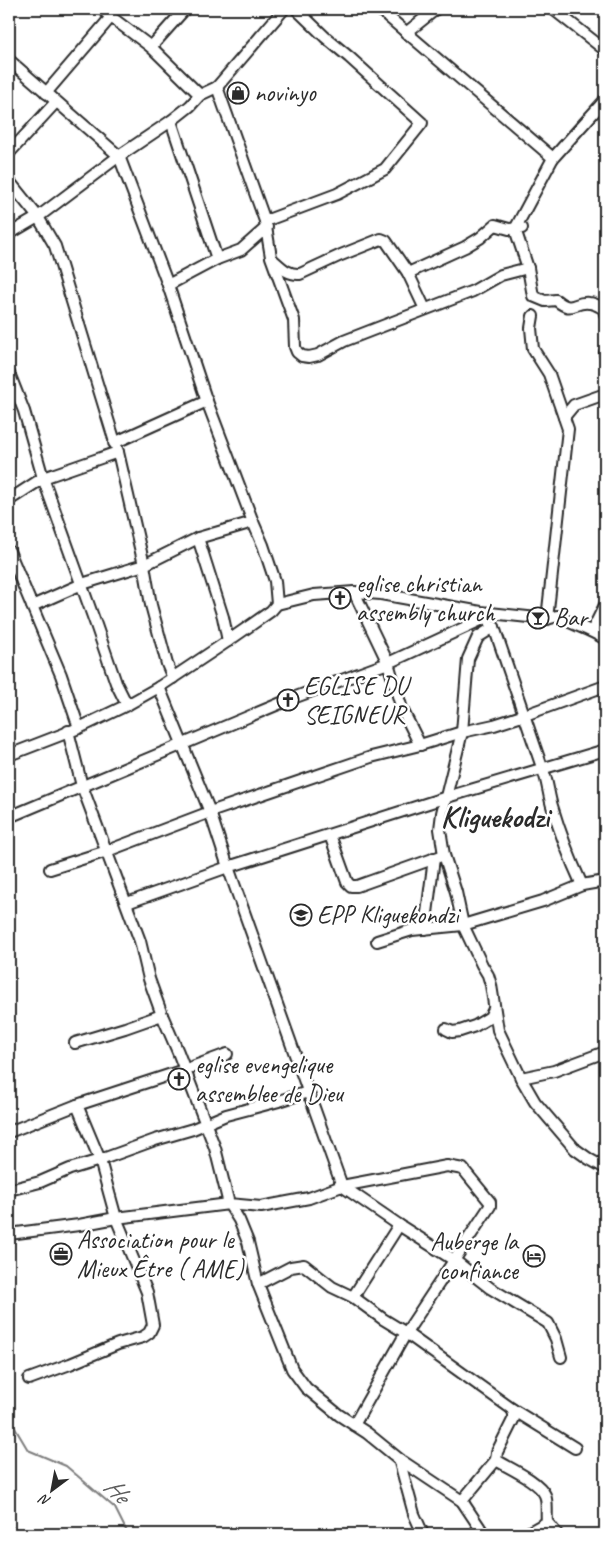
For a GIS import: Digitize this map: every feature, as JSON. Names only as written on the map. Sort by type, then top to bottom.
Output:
[{"type":"street","points":[[102,9],[151,47],[200,95]]},
{"type":"street","points":[[151,47],[185,9]]},
{"type":"street","points":[[9,234],[38,216],[118,156],[171,121],[190,106],[200,95],[217,87],[284,9]]},
{"type":"street","points":[[168,285],[217,259],[241,250],[266,224],[337,194],[385,169],[422,123],[349,57],[325,38],[296,9]]},
{"type":"street","points":[[379,9],[553,158]]},
{"type":"street","points":[[406,33],[436,9]]},
{"type":"street","points":[[553,9],[605,50]]},
{"type":"street","points":[[46,93],[111,17]]},
{"type":"street","points":[[9,60],[118,156],[168,285],[207,401],[263,545],[275,581],[277,604]]},
{"type":"street","points":[[217,87],[266,224],[271,257],[294,320],[295,347],[302,356],[318,355],[344,341],[473,291],[502,275],[528,268]]},
{"type":"street","points":[[605,100],[553,158],[519,228],[533,296],[545,300],[556,300],[566,307],[591,303],[604,309],[605,314]]},
{"type":"street","points":[[9,152],[56,102]]},
{"type":"street","points":[[171,121],[217,259]]},
{"type":"street","points":[[9,181],[38,216],[55,246],[116,448],[152,605],[167,664],[173,678]]},
{"type":"street","points":[[408,274],[465,247],[480,238],[494,225],[504,228],[519,228]]},
{"type":"street","points":[[271,257],[284,270],[296,274],[382,239],[386,241],[408,274],[425,309]]},
{"type":"street","points":[[533,316],[531,328],[533,348],[549,374],[568,429],[546,619]]},
{"type":"street","points":[[9,373],[24,411],[43,478],[116,683],[127,705]]},
{"type":"street","points":[[564,417],[574,406],[605,394]]},
{"type":"street","points":[[9,500],[43,478],[116,448],[207,401]]},
{"type":"street","points":[[32,606],[82,584],[144,565],[198,538],[253,522]]},
{"type":"street","points":[[198,538],[223,617],[228,641]]},
{"type":"street","points":[[9,551],[62,675],[79,728]]},
{"type":"street","points":[[354,592],[388,664],[402,709],[420,745]]},
{"type":"street","points":[[9,754],[79,728],[127,705],[160,687],[271,611],[277,604],[314,595],[354,592],[380,594],[482,615],[546,619],[557,616],[592,631],[605,639]]},
{"type":"street","points":[[592,631],[605,605]]},
{"type":"street","points":[[482,615],[494,627],[542,769],[558,826],[582,885]]},
{"type":"street","points":[[9,817],[294,698],[388,664],[482,615]]},
{"type":"street","points":[[424,929],[439,856],[442,813],[462,732],[468,658],[478,637],[494,627]]},
{"type":"street","points":[[50,869],[107,851],[210,812],[371,757],[494,725],[605,686]]},
{"type":"street","points":[[160,687],[210,812],[342,1186],[398,1225],[454,1260],[490,1288],[548,1324],[556,1339],[561,1357]]},
{"type":"street","points":[[68,732],[82,786],[127,903],[140,941],[149,979],[215,1148],[229,1204],[239,1220],[248,1242],[258,1284],[292,1369],[306,1388],[354,1426],[367,1433],[399,1459],[462,1501],[484,1534]]},
{"type":"street","points":[[127,903],[228,867],[447,797],[605,750]]},
{"type":"street","points":[[330,835],[347,882],[351,886],[356,886],[439,856]]},
{"type":"street","points":[[439,856],[456,892],[463,925],[488,975],[498,1030],[521,1078],[534,1102],[576,1149],[605,1168]]},
{"type":"street","points":[[377,941],[412,930],[463,925],[543,901],[582,885],[605,881]]},
{"type":"street","points":[[446,1029],[452,1032],[475,1026],[490,1016],[494,1009]]},
{"type":"street","points":[[75,1043],[162,1015]]},
{"type":"street","points":[[521,1078],[554,1072],[605,1052]]},
{"type":"street","points":[[9,1132],[77,1105],[227,1054]]},
{"type":"street","points":[[9,1190],[40,1182],[70,1169],[192,1129],[226,1115],[308,1092]]},
{"type":"street","points":[[29,1379],[118,1344],[143,1337],[149,1333],[153,1325],[147,1292],[116,1218],[100,1160],[77,1105]]},
{"type":"street","points":[[9,1234],[229,1204],[261,1207],[309,1198],[342,1186],[447,1166],[463,1169],[488,1199],[490,1206],[406,1333],[354,1426]]},
{"type":"street","points":[[353,1297],[398,1225]]},
{"type":"street","points":[[258,1284],[290,1267],[304,1265],[332,1287],[353,1297],[512,1409],[575,1448]]},
{"type":"street","points":[[462,1501],[496,1460],[496,1452],[514,1418],[512,1409]]},
{"type":"street","points":[[399,1459],[414,1514],[423,1534]]},
{"type":"street","points":[[496,1460],[536,1484],[544,1494],[547,1522],[557,1534]]},
{"type":"street","points":[[526,1534],[547,1522]]},
{"type":"waterway","name":"He","points":[[9,1418],[28,1450],[66,1466],[115,1508],[128,1534]]},
{"type":"place","name":"novinyo","points":[[238,93]]},
{"type":"place","name":"eglise christian assembly church","points":[[340,598]]},
{"type":"place","name":"Bar","points":[[538,618]]},
{"type":"place","name":"EGLISE DU SEIGNEUR","points":[[288,700]]},
{"type":"place","name":"EPP Kliguekondzi","points":[[301,915]]},
{"type":"place","name":"eglise evengelique assemblee de Dieu","points":[[179,1079]]},
{"type":"place","name":"Association pour le Mieux Être ( AME)","points":[[61,1254]]},
{"type":"place","name":"Auberge la confiance","points":[[534,1256]]},
{"type":"district","name":"Kliguekodzi","points":[[495,817]]}]
